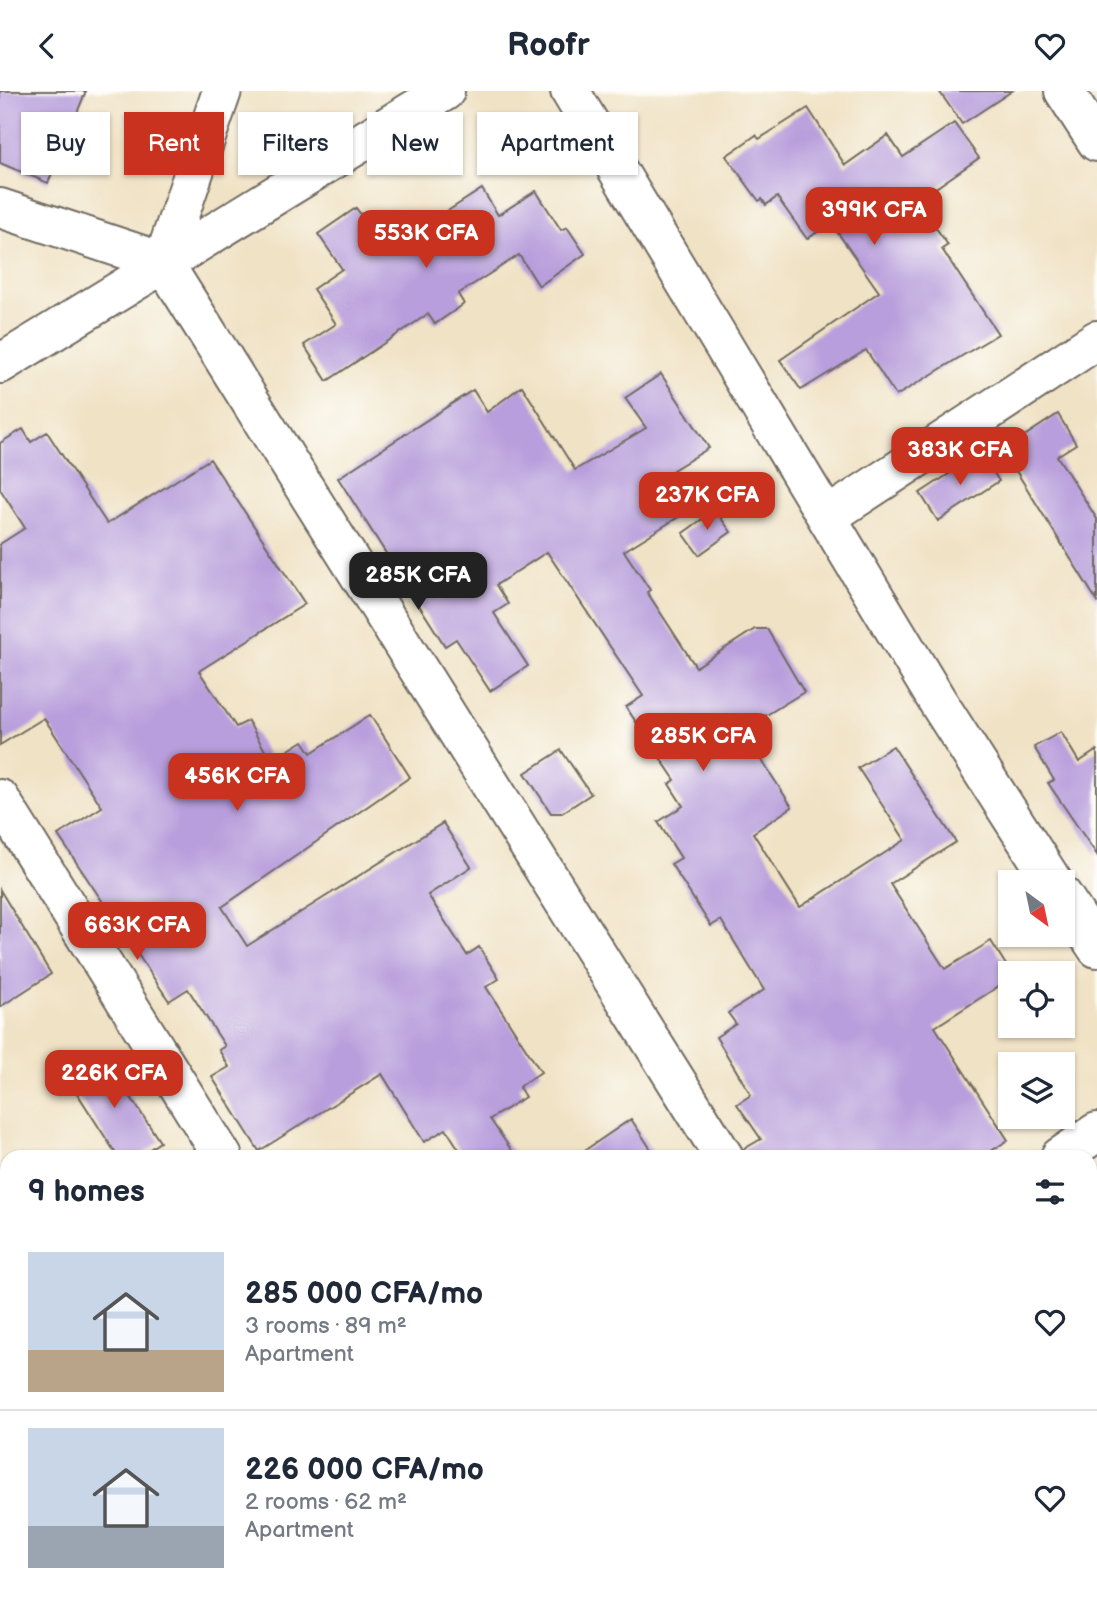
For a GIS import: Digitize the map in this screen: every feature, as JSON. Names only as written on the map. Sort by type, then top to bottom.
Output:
[{"type":"street","points":[[163,262],[222,91]]},
{"type":"street","points":[[0,364],[445,91]]},
{"type":"street","points":[[570,91],[938,702],[1046,870]]},
{"type":"street","points":[[1064,91],[1097,142]]},
{"type":"street","points":[[0,208],[163,262],[720,1150]]},
{"type":"street","points":[[827,517],[1097,340]]},
{"type":"street","points":[[0,799],[219,1150]]},
{"type":"street","points":[[1075,915],[1097,948]]},
{"type":"street","points":[[1070,1150],[1097,1132]]},
{"type":"building","points":[[0,91],[86,91],[77,112],[21,112],[21,172],[0,163]]},
{"type":"building","points":[[939,91],[1012,91],[962,124]]},
{"type":"building","points":[[808,108],[845,165],[888,135],[903,157],[954,123],[979,158],[917,201],[948,245],[942,249],[998,334],[896,396],[866,350],[801,390],[780,360],[879,292],[831,223],[807,239],[777,197],[766,205],[762,199],[759,201],[726,156],[756,135],[759,139]]},
{"type":"building","points":[[29,175],[51,175],[48,183]]},
{"type":"building","points":[[482,189],[498,215],[536,191],[561,230],[567,227],[585,254],[539,286],[519,255],[458,294],[464,304],[435,324],[428,314],[327,381],[304,345],[336,324],[313,289],[342,269],[318,234],[356,208],[377,237],[399,222],[405,231],[428,215],[432,221]]},
{"type":"building","points":[[661,374],[709,448],[673,470],[696,506],[624,551],[650,590],[647,592],[696,667],[755,629],[767,629],[804,692],[742,730],[792,807],[753,833],[800,907],[905,840],[858,768],[893,746],[956,842],[890,884],[945,969],[991,941],[1004,961],[998,961],[998,987],[935,1027],[998,1125],[998,1129],[1001,1129],[1008,1140],[993,1150],[744,1150],[761,1139],[737,1104],[751,1095],[716,1037],[736,1024],[728,1013],[764,990],[721,920],[711,926],[671,864],[681,858],[658,822],[683,806],[669,784],[675,780],[626,707],[643,696],[547,552],[496,585],[508,604],[494,613],[528,666],[490,691],[456,639],[445,646],[338,478],[473,390],[487,412],[522,386],[575,470],[646,428],[625,398]]},
{"type":"building","points":[[1058,414],[1076,444],[1057,456],[1097,519],[1097,601],[1003,450]]},
{"type":"building","points":[[23,429],[31,442],[47,432],[107,524],[210,459],[305,604],[199,671],[236,727],[248,721],[271,761],[303,741],[311,753],[370,715],[410,777],[222,907],[247,946],[443,823],[471,867],[428,895],[467,955],[479,947],[499,979],[486,987],[541,1072],[519,1087],[525,1097],[490,1119],[511,1150],[460,1150],[446,1129],[424,1142],[382,1074],[258,1150],[212,1077],[229,1067],[219,1050],[225,1046],[188,989],[169,1001],[58,835],[102,807],[44,718],[0,745],[0,544],[25,528],[0,489],[0,443]]},
{"type":"building","points":[[981,453],[999,481],[938,521],[920,493]]},
{"type":"building","points":[[715,510],[731,532],[699,555],[683,533]]},
{"type":"building","points":[[1061,732],[1079,762],[1097,750],[1097,855],[1048,783],[1054,780],[1034,747]]},
{"type":"building","points":[[561,750],[591,794],[562,813],[551,813],[525,773]]},
{"type":"building","points":[[0,890],[51,974],[0,1007]]},
{"type":"building","points":[[104,1056],[160,1142],[148,1150],[114,1150],[68,1079]]},
{"type":"building","points":[[631,1119],[651,1150],[585,1150]]}]
